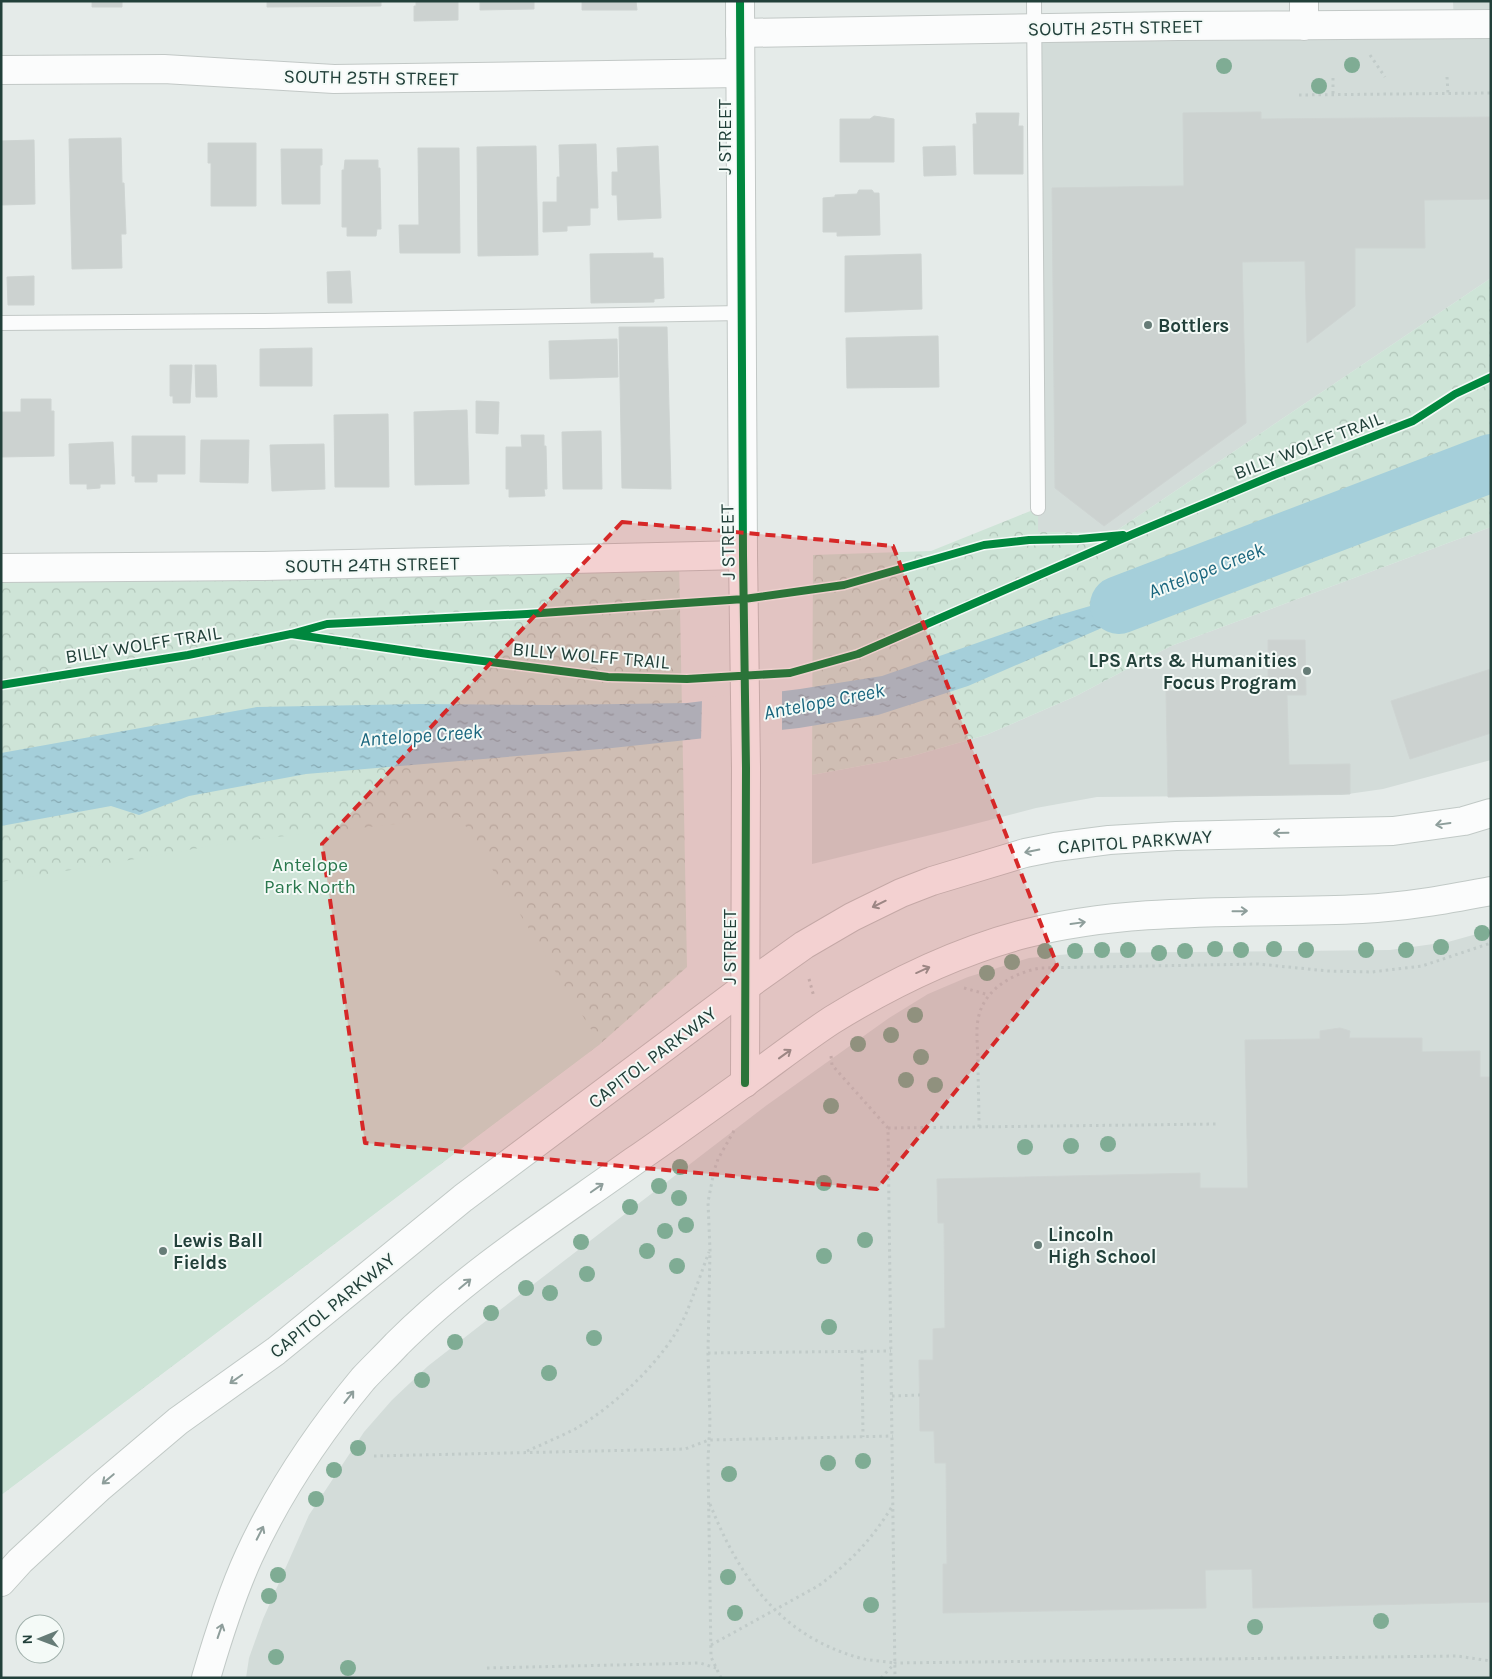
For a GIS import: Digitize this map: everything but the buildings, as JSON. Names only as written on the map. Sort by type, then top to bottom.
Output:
[{"type":"street","name":"J STREET","points":[[740,1],[746,768],[745,1082]]},
{"type":"street","name":"SOUTH 25TH STREET","points":[[740,33],[1034,29],[1304,13],[1491,24]]},
{"type":"street","name":"SOUTH 25TH STREET","points":[[1,70],[164,69],[334,79],[740,73]]},
{"type":"street","name":"SOUTH 24TH STREET","points":[[1,568],[264,566],[743,556]]},
{"type":"street","name":"CAPITOL PARKWAY","points":[[1,1582],[20,1561],[100,1486],[178,1421],[276,1351],[463,1198],[745,987],[804,945],[852,917],[901,893],[974,867],[1025,853],[1082,843],[1138,838],[1394,831],[1464,820],[1491,813]]},
{"type":"street","points":[[206,1678],[220,1630],[240,1577],[268,1517],[326,1428],[365,1377],[419,1322],[486,1266],[833,1020],[904,980],[946,960],[987,945],[1069,925],[1123,917],[1198,912],[1366,909],[1434,902],[1491,891]]},
{"type":"lane","points":[[1034,1],[1038,508]]},
{"type":"lane","points":[[1,323],[274,321],[742,313]]},
{"type":"path","points":[[1365,49],[1385,77]]},
{"type":"path","points":[[1448,76],[1448,93]]},
{"type":"path","points":[[1333,78],[1333,94]]},
{"type":"path","points":[[1300,95],[1491,93]]},
{"type":"path","points":[[979,1127],[977,1032],[979,1015],[989,995],[1000,985],[1021,972],[1040,968],[1258,964],[1328,971],[1372,972],[1422,966],[1491,944]]},
{"type":"path","points":[[808,974],[815,1000]]},
{"type":"path","points":[[829,1048],[832,1065],[888,1128],[895,1678]]},
{"type":"path","points":[[888,1128],[1217,1124]]},
{"type":"path","points":[[721,1678],[711,1657],[708,1500],[710,1250],[708,1202],[714,1171],[723,1148],[737,1125]]},
{"type":"path","points":[[524,1452],[576,1428],[614,1400],[650,1367],[668,1344],[685,1316],[710,1250]]},
{"type":"path","points":[[862,1351],[863,1437]]},
{"type":"path","points":[[708,1353],[891,1351]]},
{"type":"path","points":[[892,1396],[920,1395]]},
{"type":"path","points":[[374,1456],[685,1448],[709,1440],[892,1436]]},
{"type":"path","points":[[708,1500],[733,1555],[775,1611],[820,1643],[862,1658],[895,1663],[1457,1656],[1491,1661]]},
{"type":"path","points":[[711,1645],[818,1586],[848,1562],[876,1531],[894,1504]]},
{"type":"path","points":[[881,1678],[895,1663]]},
{"type":"path","points":[[487,1668],[700,1664],[716,1668]]},
{"type":"highlighted area","points":[[622,522],[893,546],[1057,965],[877,1189],[365,1143],[322,844]]},
{"type":"shaded area","points":[[1453,1],[1491,1],[1491,278],[1113,533],[1038,532],[1035,29],[1454,25]]},
{"type":"shaded area","name":"LPS Arts & Humanities Focus Program","points":[[1491,527],[1491,760],[1383,789],[1341,795],[1097,797],[1036,808],[812,864],[812,775],[909,757],[986,735],[1076,696],[1171,646]]},
{"type":"shaded area","name":"Lincoln High School","points":[[1491,930],[1491,1678],[246,1678],[249,1658],[263,1619],[309,1515],[364,1432],[392,1400],[428,1366],[767,1105],[889,1018],[928,994],[968,977],[1029,958],[1080,953],[1390,950],[1448,942]]},
{"type":"green space","points":[[1491,278],[1491,527],[1171,646],[1076,696],[986,735],[909,757],[812,775],[813,555],[931,551],[1038,508],[1038,532],[1113,533]]},
{"type":"green space","name":"Antelope Park North","points":[[679,557],[687,967],[600,1044],[1,1495],[1,568]]},
{"type":"green space","name":"Lewis Ball Fields","points":[[460,817],[600,1044],[1,1495],[1,882],[240,841]]},
{"type":"water","points":[[1193,576],[1111,624],[968,686],[878,715],[799,728],[612,748],[306,774],[189,796],[139,815],[111,806],[1,826],[1,753],[257,707],[687,703],[800,689],[882,676],[1049,618]]},
{"type":"pier","points":[[782,689],[782,732],[701,741],[702,698]]},
{"type":"waterway","name":"Antelope Creek","points":[[1119,605],[1491,463]]},
{"type":"cycle path","points":[[740,1],[746,768],[745,1083]]},
{"type":"cycle path","name":"BILLY WOLFF TRAIL","points":[[291,634],[608,677],[687,679],[790,673],[858,654],[1133,534],[1274,475],[1413,421],[1455,394],[1491,377]]},
{"type":"cycle path","name":"BILLY WOLFF TRAIL","points":[[1,685],[188,655],[291,634],[327,624],[527,614],[744,599],[844,585],[984,545],[1029,540],[1079,539],[1123,535]]},
{"type":"place","name":"Bottlers","points":[[1148,325]]},
{"type":"place","name":"LPS Arts & Humanities Focus Program","points":[[1307,671]]},
{"type":"place","name":"Lincoln High School","points":[[1038,1245]]},
{"type":"place","name":"Lewis Ball Fields","points":[[163,1251]]}]
